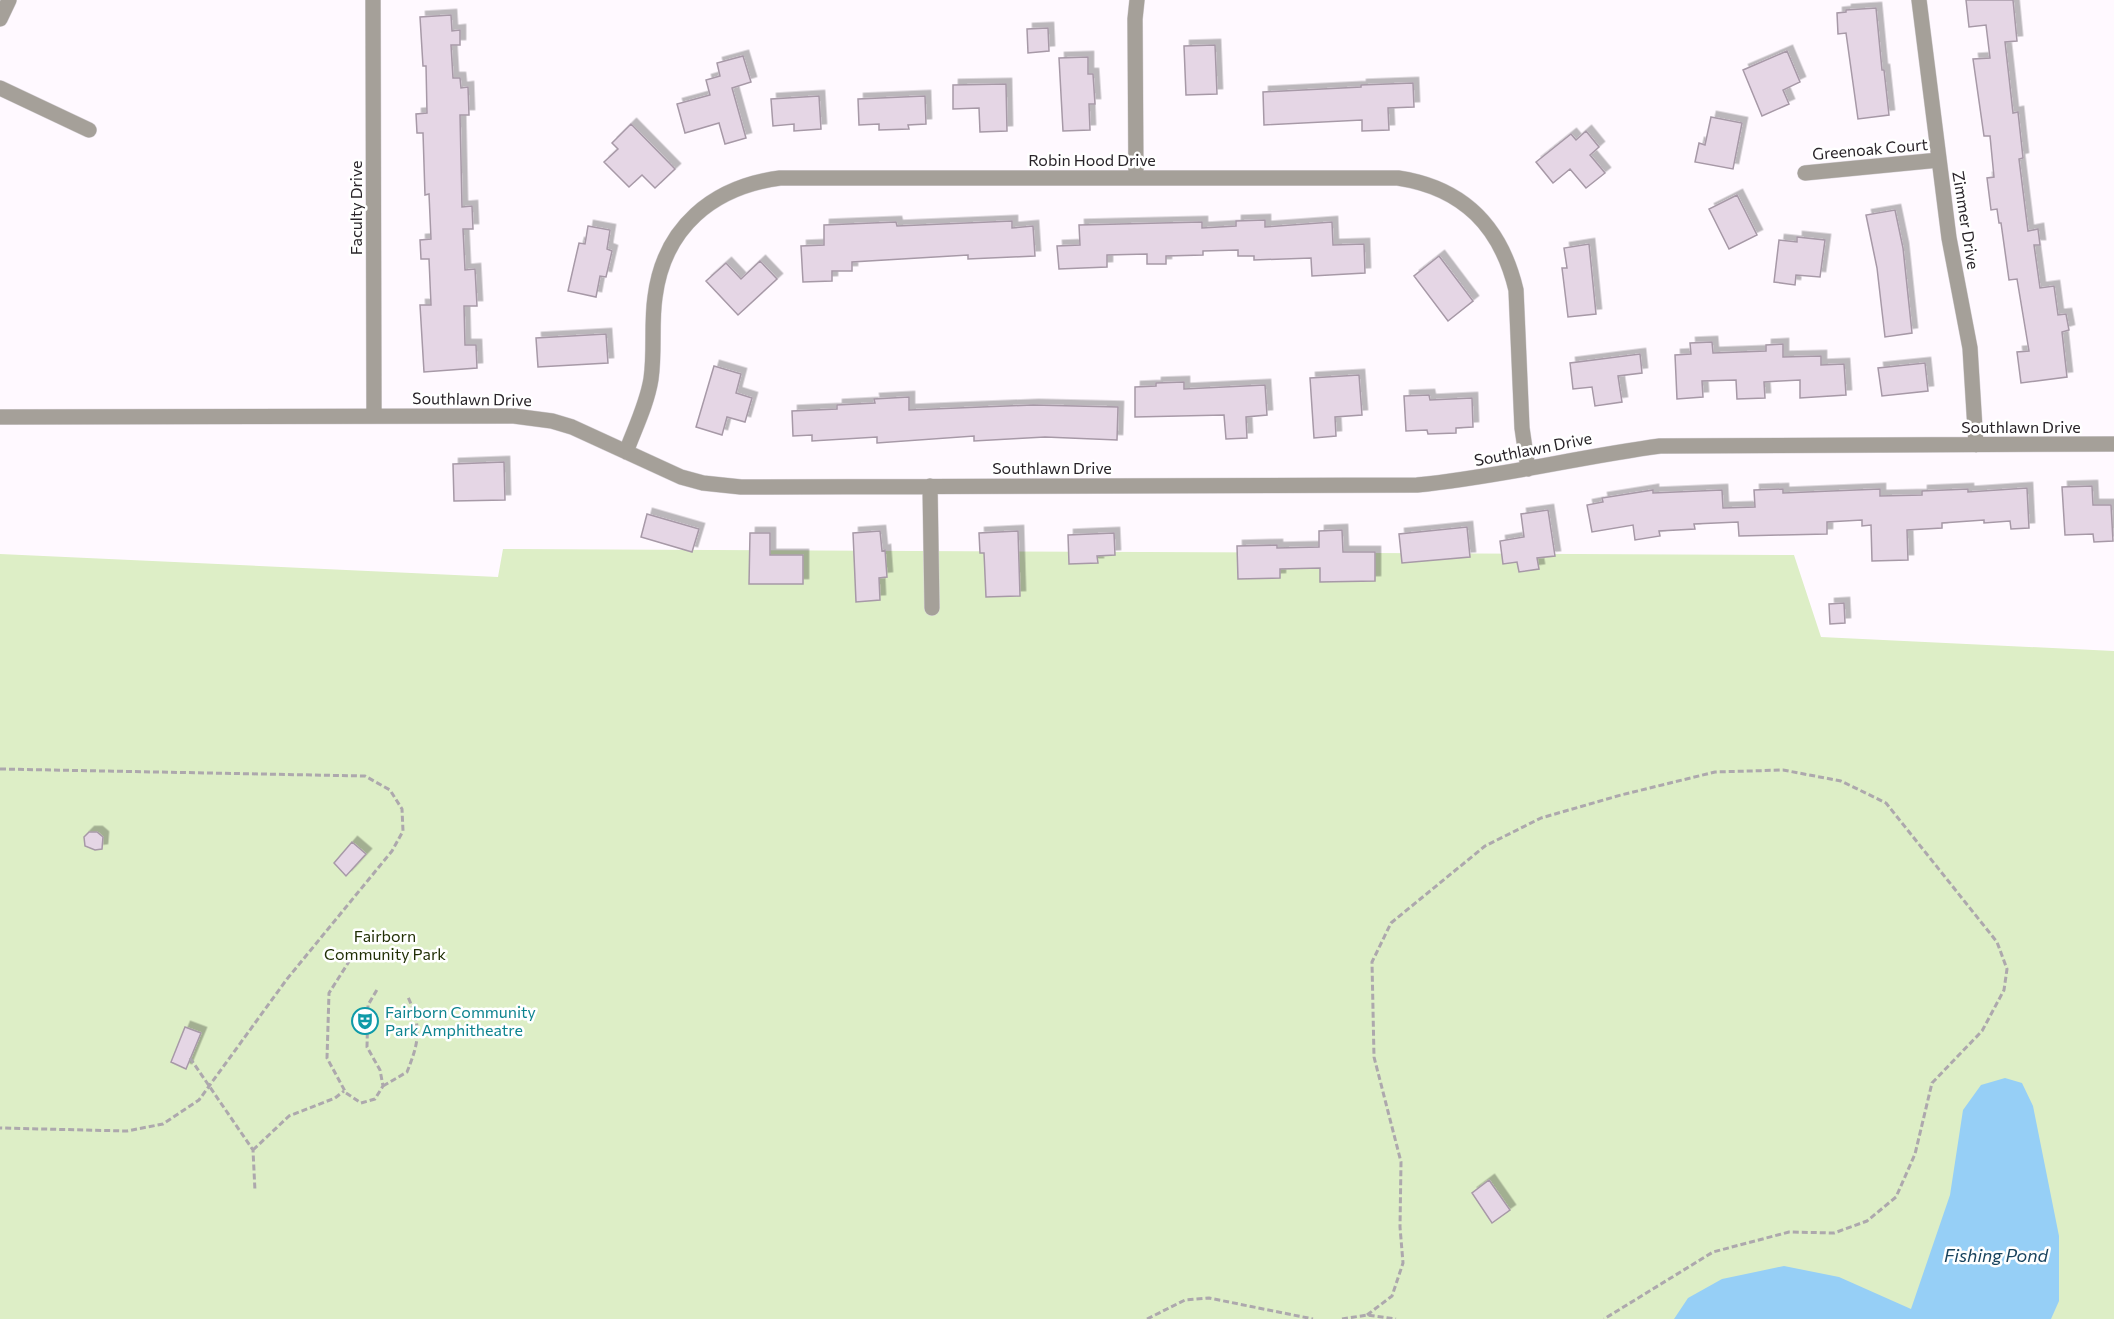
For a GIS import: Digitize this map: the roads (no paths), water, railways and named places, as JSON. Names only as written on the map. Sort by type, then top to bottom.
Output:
[{"type":"street","points":[[0,19],[9,0]]},
{"type":"street","name":"Faculty Drive","points":[[373,0],[374,416]]},
{"type":"street","points":[[1137,0],[1135,19],[1137,178]]},
{"type":"street","name":"Zimmer Drive","points":[[1919,0],[1949,238],[1970,348],[1976,445]]},
{"type":"street","points":[[0,88],[89,130]]},
{"type":"street","name":"Greenoak Court","points":[[1805,173],[1939,160]]},
{"type":"street","name":"Robin Hood Drive","points":[[626,452],[646,401],[651,381],[654,350],[654,299],[662,266],[672,244],[686,224],[703,207],[720,195],[734,189],[762,180],[780,178],[1398,178],[1432,186],[1464,204],[1489,227],[1502,247],[1511,268],[1516,290],[1522,417],[1528,468]]},
{"type":"street","name":"Southlawn Drive","points":[[0,417],[535,418],[572,427],[681,477],[722,486],[1417,485],[1468,480],[1607,453],[1660,446],[2114,444]]},
{"type":"street","points":[[930,486],[932,608]]},
{"type":"water","name":"Fishing Pond","points":[[2005,1078],[2022,1083],[2033,1106],[2059,1236],[2059,1301],[2051,1319],[1674,1319],[1688,1298],[1722,1279],[1784,1266],[1839,1277],[1911,1309],[1950,1195],[1963,1110],[1981,1085]]},
{"type":"place","name":"Fairborn Community Park Amphitheatre","points":[[365,1021]]},
{"type":"park label","name":"Fairborn Community Park","points":[[385,945]]}]
